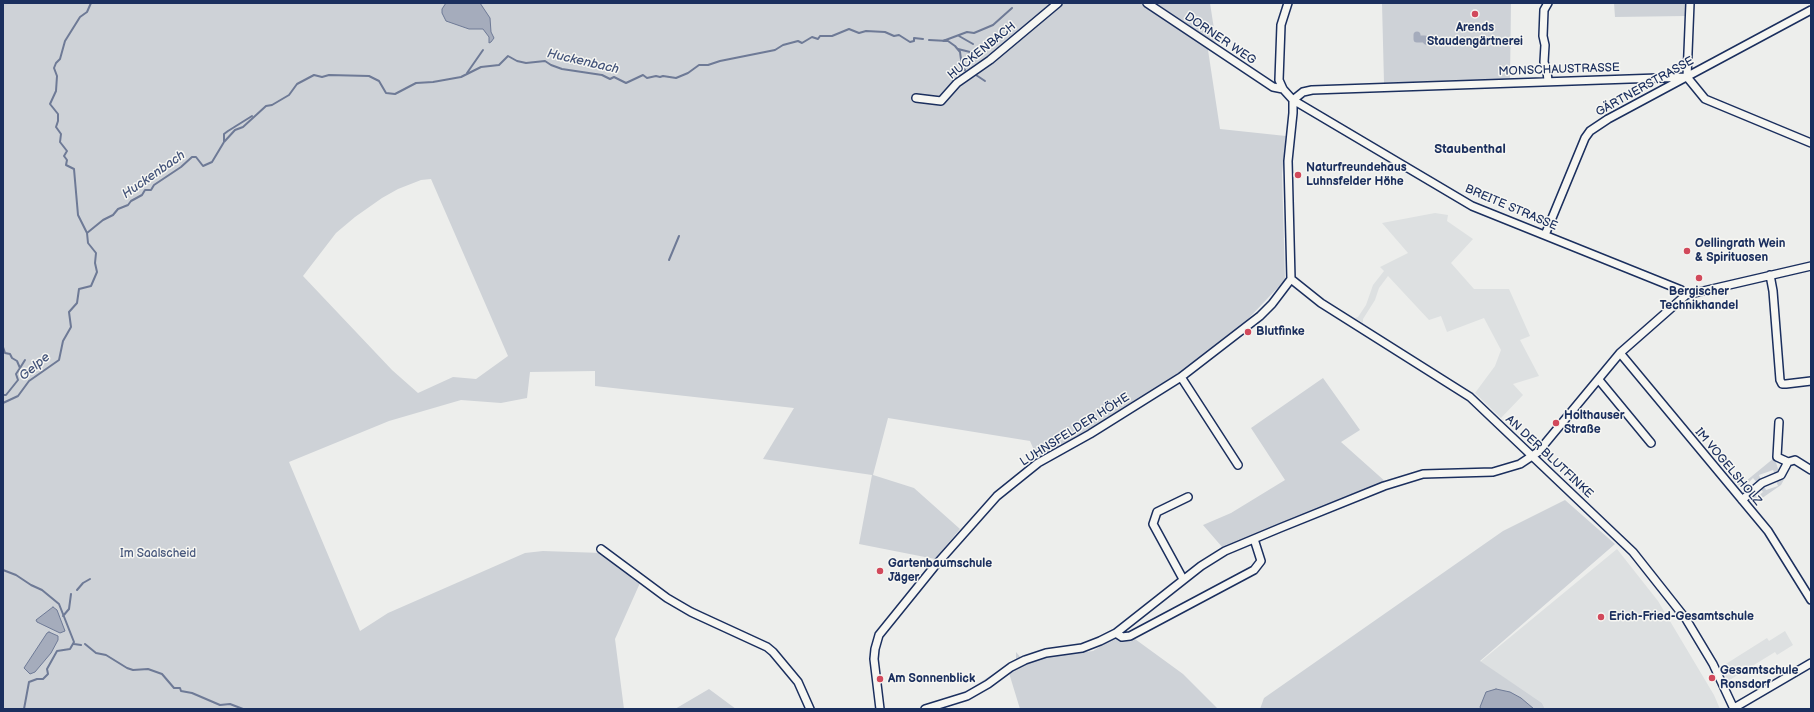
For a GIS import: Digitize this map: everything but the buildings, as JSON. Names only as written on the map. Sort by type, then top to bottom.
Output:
[{"type":"street","name":"HUCKENBACH","points":[[916,98],[941,101],[957,83],[990,60],[1058,3]]},
{"type":"street","name":"DORNER WEG","points":[[1147,3],[1273,87],[1282,89]]},
{"type":"street","points":[[1282,89],[1279,80],[1281,25],[1288,3]]},
{"type":"street","points":[[1548,3],[1544,10],[1543,36],[1545,45],[1544,62],[1548,81]]},
{"type":"street","points":[[1690,3],[1687,77],[1705,99],[1811,143]]},
{"type":"street","name":"GÄRTNERSTRASSE","points":[[1545,235],[1585,138],[1590,131],[1608,119],[1811,10]]},
{"type":"street","name":"MONSCHAUSTRASSE","points":[[1293,100],[1303,92],[1312,90],[1687,77]]},
{"type":"street","name":"BREITE STRASSE","points":[[1282,89],[1293,100],[1472,206],[1689,294]]},
{"type":"street","points":[[1291,279],[1288,161],[1293,100]]},
{"type":"street","points":[[925,709],[967,696],[988,684],[1011,667],[1025,660],[1046,653],[1082,648],[1116,633],[1183,579],[1225,551],[1384,486],[1422,474],[1493,472],[1508,469],[1533,457],[1599,380],[1620,353],[1689,294],[1811,266]]},
{"type":"street","points":[[1770,275],[1773,291],[1780,380],[1782,384],[1811,381]]},
{"type":"street","name":"LUHNSFELDER HÖHE","points":[[880,709],[874,659],[879,635],[958,538],[998,496],[1038,464],[1090,434],[1181,377],[1260,316],[1272,304],[1291,279]]},
{"type":"street","name":"AN DER BLUTFINKE","points":[[1291,279],[1321,303],[1470,397],[1633,552],[1686,619],[1713,664],[1734,708]]},
{"type":"street","name":"IM VOGELSHOLZ","points":[[1620,353],[1768,531],[1811,600]]},
{"type":"street","points":[[1181,377],[1238,465]]},
{"type":"street","points":[[1599,380],[1651,443]]},
{"type":"street","points":[[1779,422],[1777,457],[1788,462],[1795,460],[1811,470]]},
{"type":"street","points":[[1742,500],[1762,483],[1781,475],[1788,462]]},
{"type":"street","points":[[1183,579],[1153,524],[1157,512],[1188,498]]},
{"type":"street","points":[[1116,633],[1122,637],[1130,636],[1254,570],[1261,561],[1254,539]]},
{"type":"street","points":[[601,549],[667,598],[691,612],[767,647],[798,682],[810,709]]},
{"type":"street","points":[[1734,708],[1811,663]]},
{"type":"shaded area","points":[[1435,213],[1448,215],[1447,221],[1473,239],[1451,263],[1474,289],[1509,289],[1530,336],[1520,340],[1539,376],[1513,384],[1523,395],[1501,418],[1475,393],[1495,366],[1501,350],[1484,318],[1447,332],[1441,316],[1429,320],[1388,276],[1379,288],[1375,300],[1363,319],[1363,323],[1355,318],[1358,317],[1366,305],[1373,285],[1384,271],[1380,267],[1408,253],[1382,223]]},
{"type":"shaded area","name":"Erich-Fried-Gesamtschule","points":[[1617,549],[1658,601],[1714,695],[1720,709],[1545,709],[1542,703],[1480,662]]},
{"type":"shaded area","points":[[1785,631],[1793,645],[1777,655],[1775,652],[1728,681],[1721,667],[1767,638],[1769,641]]},
{"type":"green space","name":"Im Saalscheid","points":[[3,3],[1210,3],[1216,42],[1208,50],[1220,129],[1286,136],[1282,174],[1285,280],[1248,319],[1182,371],[1115,416],[1038,459],[1030,441],[888,418],[873,475],[914,488],[960,529],[935,559],[859,544],[872,475],[763,459],[794,408],[595,386],[595,371],[530,372],[527,398],[501,403],[461,400],[389,421],[289,462],[360,631],[388,613],[525,553],[543,551],[602,553],[640,583],[615,639],[624,709],[3,709]],"holes":[[[431,179],[508,356],[476,379],[453,377],[418,393],[392,370],[303,276],[336,233],[355,217],[398,189],[421,180]]]},
{"type":"green space","points":[[1382,3],[1511,3],[1510,79],[1384,83]]},
{"type":"green space","points":[[1614,3],[1686,3],[1685,16],[1615,17]]},
{"type":"green space","points":[[1323,378],[1360,430],[1341,442],[1387,483],[1223,548],[1203,525],[1231,513],[1285,480],[1251,428]]},
{"type":"green space","points":[[1774,456],[1779,472],[1782,472],[1776,477],[1773,470],[1759,475],[1762,483],[1759,485],[1753,478],[1746,485],[1751,491],[1747,494],[1735,481],[1746,481],[1774,458]]},
{"type":"green space","points":[[1783,473],[1787,474],[1781,485],[1755,503],[1748,496],[1752,492],[1757,497],[1763,492],[1758,486],[1763,483],[1766,490],[1778,486],[1775,478]]},
{"type":"green space","points":[[1565,500],[1615,544],[1480,661],[1542,703],[1545,709],[1260,709],[1264,698],[1503,531]]},
{"type":"green space","points":[[1114,638],[1125,640],[1135,639],[1183,674],[1218,709],[1020,709],[1009,673],[1016,666],[1039,658],[1093,651]]},
{"type":"green space","points":[[1016,652],[1022,659],[971,692],[949,698],[964,693],[1016,659]]},
{"type":"green space","points":[[709,689],[736,709],[675,709]]},
{"type":"water","points":[[446,3],[480,3],[490,18],[491,32],[494,38],[491,42],[489,43],[489,37],[483,29],[469,29],[446,21],[442,13],[442,9]]},
{"type":"water","points":[[53,607],[57,610],[65,631],[60,633],[37,622],[36,620]]},
{"type":"water","points":[[49,632],[58,636],[58,640],[51,653],[35,672],[30,674],[24,668]]},
{"type":"water","points":[[1496,689],[1510,692],[1521,698],[1534,709],[1481,709],[1480,707],[1486,692]]},
{"type":"waterway","points":[[3,403],[18,396],[29,381],[59,360],[63,341],[71,327],[69,312],[77,303],[79,289],[91,286],[97,272],[95,263],[96,253],[88,243],[87,233],[78,215],[74,169],[66,165],[67,160],[64,156],[67,151],[60,142],[61,134],[56,127],[58,114],[50,104],[56,91],[57,76],[54,68],[56,63],[60,59],[65,41],[80,17],[87,12],[91,3]]},
{"type":"waterway","points":[[943,41],[967,32],[974,33],[993,25],[1012,8]]},
{"type":"waterway","name":"Huckenbach","points":[[87,233],[103,220],[113,215],[118,209],[128,205],[131,201],[142,195],[145,190],[151,190],[154,185],[181,167],[192,157],[196,157],[203,166],[212,162],[224,142],[235,130],[243,127],[266,106],[272,105],[289,95],[297,84],[314,75],[322,77],[329,75],[369,76],[379,81],[386,93],[395,94],[416,83],[433,82],[461,77],[481,67],[499,65],[508,56],[517,61],[526,63],[545,61],[562,69],[602,75],[610,79],[614,77],[626,83],[643,75],[647,78],[656,76],[676,78],[688,73],[699,65],[708,65],[720,61],[775,50],[783,45],[798,41],[802,43],[812,37],[818,39],[820,36],[832,36],[849,29],[859,33],[866,31],[885,32],[894,36],[899,35],[910,42],[914,41],[914,38],[923,39]]},
{"type":"waterway","points":[[1417,35],[1417,39],[1425,39],[1426,41]]},
{"type":"waterway","points":[[959,36],[973,44]]},
{"type":"waterway","name":"Huckenbach","points":[[929,40],[948,41],[955,46],[960,52],[962,67],[965,70]]},
{"type":"waterway","points":[[958,49],[974,53]]},
{"type":"waterway","points":[[467,73],[483,50]]},
{"type":"waterway","name":"Huckenbach","points":[[976,75],[985,81]]},
{"type":"waterway","name":"Huckenbach","points":[[224,142],[224,134],[252,116]]},
{"type":"waterway","points":[[669,260],[679,236]]},
{"type":"waterway","points":[[3,347],[5,353],[10,354],[12,358],[17,361],[20,368],[16,374],[18,380],[6,395],[3,395]]},
{"type":"waterway","points":[[20,368],[25,360]]},
{"type":"waterway","name":"Gelpe","points":[[3,570],[16,575],[42,590],[59,604],[74,642],[70,649],[57,651],[47,669],[48,674],[43,679],[37,679],[29,682],[24,709]]},
{"type":"waterway","points":[[77,590],[83,583],[90,579]]},
{"type":"waterway","points":[[63,616],[69,609],[71,594]]},
{"type":"waterway","points":[[74,644],[81,645]]},
{"type":"waterway","points":[[85,644],[96,653],[106,655],[127,668],[133,670],[148,669],[162,674],[174,688],[180,688],[181,691],[192,693],[220,705],[230,704],[243,709]]},
{"type":"place","name":"Arends Staudengärtnerei","points":[[1475,14]]},
{"type":"place","name":"Naturfreundehaus Luhnsfelder Höhe","points":[[1298,175]]},
{"type":"place","name":"Oellingrath Wein & Spirituosen","points":[[1687,251]]},
{"type":"place","name":"Bergischer Technikhandel","points":[[1699,278]]},
{"type":"place","name":"Blutfinke","points":[[1248,332]]},
{"type":"place","name":"Holthauser Straße","points":[[1556,423]]},
{"type":"place","name":"Gartenbaumschule Jäger","points":[[880,571]]},
{"type":"place","name":"Erich-Fried-Gesamtschule","points":[[1601,617]]},
{"type":"place","name":"Gesamtschule Ronsdorf","points":[[1712,678]]},
{"type":"place","name":"Am Sonnenblick","points":[[880,679]]},
{"type":"district","name":"Staubenthal","points":[[1470,150]]}]
